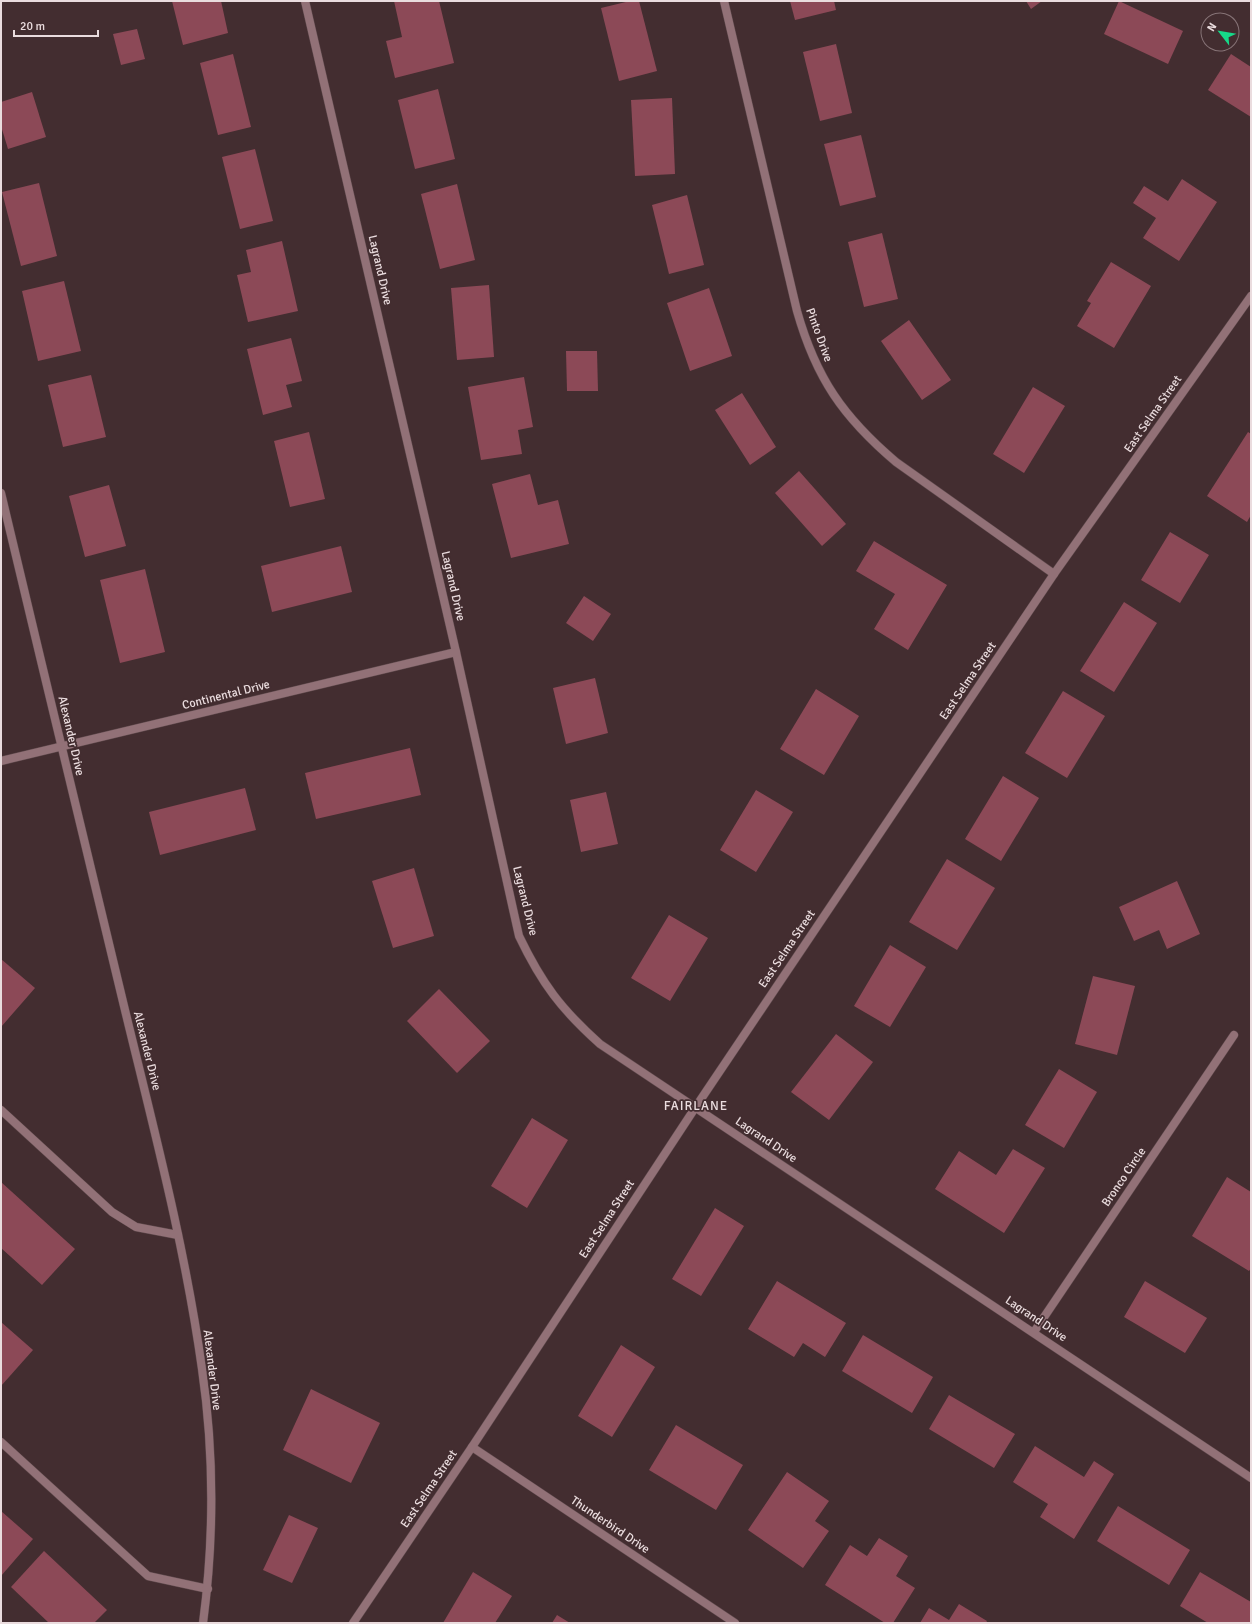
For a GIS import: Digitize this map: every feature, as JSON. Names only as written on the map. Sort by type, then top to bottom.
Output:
[{"type":"street","name":"Lagrand Drive","points":[[305,1],[456,652],[519,936],[534,967],[552,995],[574,1021],[600,1044],[1251,1478]]},
{"type":"street","name":"Pinto Drive","points":[[724,1],[797,311],[808,347],[817,368],[832,395],[861,431],[896,462],[1054,574]]},
{"type":"street","name":"East Selma Street","points":[[353,1623],[472,1448],[695,1108],[1054,574],[1251,296]]},
{"type":"street","name":"Alexander Drive","points":[[1,493],[178,1235],[202,1370],[205,1406],[210,1510],[208,1590],[203,1623]]},
{"type":"street","name":"Continental Drive","points":[[1,761],[456,652]]},
{"type":"street","name":"Bronco Circle","points":[[1034,1332],[1234,1035]]},
{"type":"street","points":[[1,1110],[112,1212],[136,1227],[178,1235]]},
{"type":"street","points":[[1,1442],[148,1576],[208,1590]]},
{"type":"street","name":"Thunderbird Drive","points":[[472,1448],[735,1623]]},
{"type":"building","points":[[172,1],[221,1],[228,33],[183,45]]},
{"type":"building","points":[[394,1],[439,1],[454,63],[395,78],[386,41],[402,37]]},
{"type":"building","points":[[630,1],[639,1],[657,71],[619,81],[601,8]]},
{"type":"building","points":[[790,1],[834,1],[836,10],[795,20]]},
{"type":"building","points":[[1026,1],[1042,1],[1031,9]]},
{"type":"building","points":[[1119,1],[1183,31],[1168,64],[1104,34]]},
{"type":"building","points":[[137,29],[145,59],[121,65],[113,34]]},
{"type":"building","points":[[836,44],[852,113],[820,121],[803,52]]},
{"type":"building","points":[[233,54],[251,127],[218,135],[200,63]]},
{"type":"building","points":[[1231,54],[1251,67],[1251,117],[1208,90]]},
{"type":"building","points":[[438,89],[455,159],[415,169],[398,100]]},
{"type":"building","points":[[32,92],[46,137],[8,149],[1,126],[1,102]]},
{"type":"building","points":[[672,98],[675,174],[635,176],[631,100]]},
{"type":"building","points":[[861,135],[876,197],[840,206],[824,144]]},
{"type":"building","points":[[255,149],[273,221],[240,229],[222,157]]},
{"type":"building","points":[[1182,179],[1217,202],[1179,261],[1143,238],[1156,218],[1133,203],[1144,186],[1168,201]]},
{"type":"building","points":[[39,183],[57,256],[21,266],[2,192]]},
{"type":"building","points":[[457,184],[475,260],[440,269],[421,194]]},
{"type":"building","points":[[687,195],[704,265],[669,274],[652,205]]},
{"type":"building","points":[[882,233],[898,299],[864,307],[848,242]]},
{"type":"building","points":[[282,241],[298,311],[248,322],[237,275],[251,272],[246,250]]},
{"type":"building","points":[[1111,262],[1151,286],[1114,348],[1077,326],[1091,303],[1087,301]]},
{"type":"building","points":[[64,281],[81,351],[38,361],[22,291]]},
{"type":"building","points":[[489,285],[494,357],[457,360],[451,288]]},
{"type":"building","points":[[709,288],[732,356],[690,371],[667,303]]},
{"type":"building","points":[[909,320],[951,380],[922,400],[881,341]]},
{"type":"building","points":[[291,338],[302,381],[286,385],[292,407],[263,415],[247,349]]},
{"type":"building","points":[[566,351],[597,351],[598,391],[567,391]]},
{"type":"building","points":[[91,375],[106,437],[63,447],[48,385]]},
{"type":"building","points":[[524,377],[533,427],[518,430],[522,454],[481,460],[468,387]]},
{"type":"building","points":[[1033,387],[1065,406],[1024,473],[993,454]]},
{"type":"building","points":[[742,393],[776,447],[750,465],[715,410]]},
{"type":"building","points":[[309,432],[325,499],[290,507],[274,441]]},
{"type":"building","points":[[1248,432],[1251,434],[1251,515],[1247,522],[1207,496]]},
{"type":"building","points":[[799,471],[846,524],[822,546],[775,493]]},
{"type":"building","points":[[530,474],[538,505],[558,500],[569,544],[511,558],[492,484]]},
{"type":"building","points":[[109,485],[126,546],[85,557],[69,496]]},
{"type":"building","points":[[1170,532],[1209,555],[1180,603],[1141,580]]},
{"type":"building","points":[[874,541],[947,585],[908,650],[874,629],[895,594],[856,571]]},
{"type":"building","points":[[341,546],[352,592],[272,612],[261,566]]},
{"type":"building","points":[[145,569],[165,652],[120,663],[100,580]]},
{"type":"building","points":[[584,596],[611,614],[593,641],[566,623]]},
{"type":"building","points":[[1124,602],[1157,623],[1114,692],[1080,671]]},
{"type":"building","points":[[595,678],[608,733],[566,744],[553,688]]},
{"type":"building","points":[[816,689],[859,716],[824,775],[780,749]]},
{"type":"building","points":[[1063,691],[1105,716],[1067,778],[1025,753]]},
{"type":"building","points":[[410,748],[421,795],[316,819],[305,773]]},
{"type":"building","points":[[1003,776],[1039,798],[1001,861],[965,839]]},
{"type":"building","points":[[245,788],[256,830],[160,855],[149,812]]},
{"type":"building","points":[[756,790],[793,812],[756,872],[720,850]]},
{"type":"building","points":[[606,792],[618,844],[581,852],[570,800]]},
{"type":"building","points":[[947,859],[995,888],[957,950],[909,922]]},
{"type":"building","points":[[414,868],[434,936],[393,948],[372,881]]},
{"type":"building","points":[[1177,881],[1200,934],[1167,949],[1159,930],[1134,941],[1119,907]]},
{"type":"building","points":[[669,915],[708,938],[670,1001],[631,978]]},
{"type":"building","points":[[890,945],[926,967],[890,1027],[854,1006]]},
{"type":"building","points":[[1,959],[35,988],[1,1027]]},
{"type":"building","points":[[1093,976],[1135,986],[1117,1055],[1075,1044]]},
{"type":"building","points":[[439,989],[490,1041],[457,1073],[407,1021]]},
{"type":"building","points":[[836,1034],[873,1062],[829,1120],[791,1092]]},
{"type":"building","points":[[1059,1069],[1097,1092],[1064,1148],[1025,1125]]},
{"type":"building","points":[[532,1118],[568,1140],[527,1208],[491,1186]]},
{"type":"building","points":[[1013,1149],[1045,1168],[1004,1233],[935,1189],[959,1151],[996,1175]]},
{"type":"building","points":[[1227,1177],[1251,1192],[1251,1268],[1249,1271],[1192,1236]]},
{"type":"building","points":[[1,1182],[75,1249],[42,1285],[1,1248]]},
{"type":"building","points":[[715,1208],[744,1226],[701,1296],[672,1279]]},
{"type":"building","points":[[777,1281],[846,1323],[825,1357],[803,1343],[794,1357],[748,1329]]},
{"type":"building","points":[[1145,1281],[1207,1318],[1185,1353],[1124,1317]]},
{"type":"building","points":[[1,1322],[33,1350],[1,1386]]},
{"type":"building","points":[[863,1335],[933,1377],[912,1413],[842,1371]]},
{"type":"building","points":[[621,1345],[655,1367],[612,1437],[578,1416]]},
{"type":"building","points":[[311,1389],[380,1423],[351,1483],[283,1450]]},
{"type":"building","points":[[949,1395],[1015,1434],[994,1468],[929,1429]]},
{"type":"building","points":[[676,1425],[743,1465],[716,1510],[649,1470]]},
{"type":"building","points":[[1035,1446],[1084,1477],[1094,1461],[1114,1474],[1074,1539],[1040,1517],[1048,1504],[1013,1482]]},
{"type":"building","points":[[787,1472],[829,1501],[815,1521],[829,1531],[803,1568],[748,1530]]},
{"type":"building","points":[[1118,1506],[1190,1550],[1169,1585],[1097,1541]]},
{"type":"building","points":[[1,1511],[33,1539],[1,1576]]},
{"type":"building","points":[[289,1515],[318,1528],[292,1583],[263,1570]]},
{"type":"building","points":[[879,1538],[908,1556],[896,1576],[915,1588],[893,1623],[885,1623],[825,1585],[850,1545],[867,1556]]},
{"type":"building","points":[[44,1551],[107,1610],[94,1623],[49,1623],[11,1587]]},
{"type":"building","points":[[473,1572],[512,1596],[495,1623],[443,1623]]},
{"type":"building","points":[[1200,1572],[1251,1602],[1251,1623],[1208,1623],[1180,1606]]},
{"type":"building","points":[[959,1604],[987,1621],[986,1623],[920,1623],[929,1608],[949,1620]]},
{"type":"building","points":[[557,1615],[570,1623],[552,1623]]},
{"type":"district","name":"FAIRLANE","points":[[696,1106]]}]
